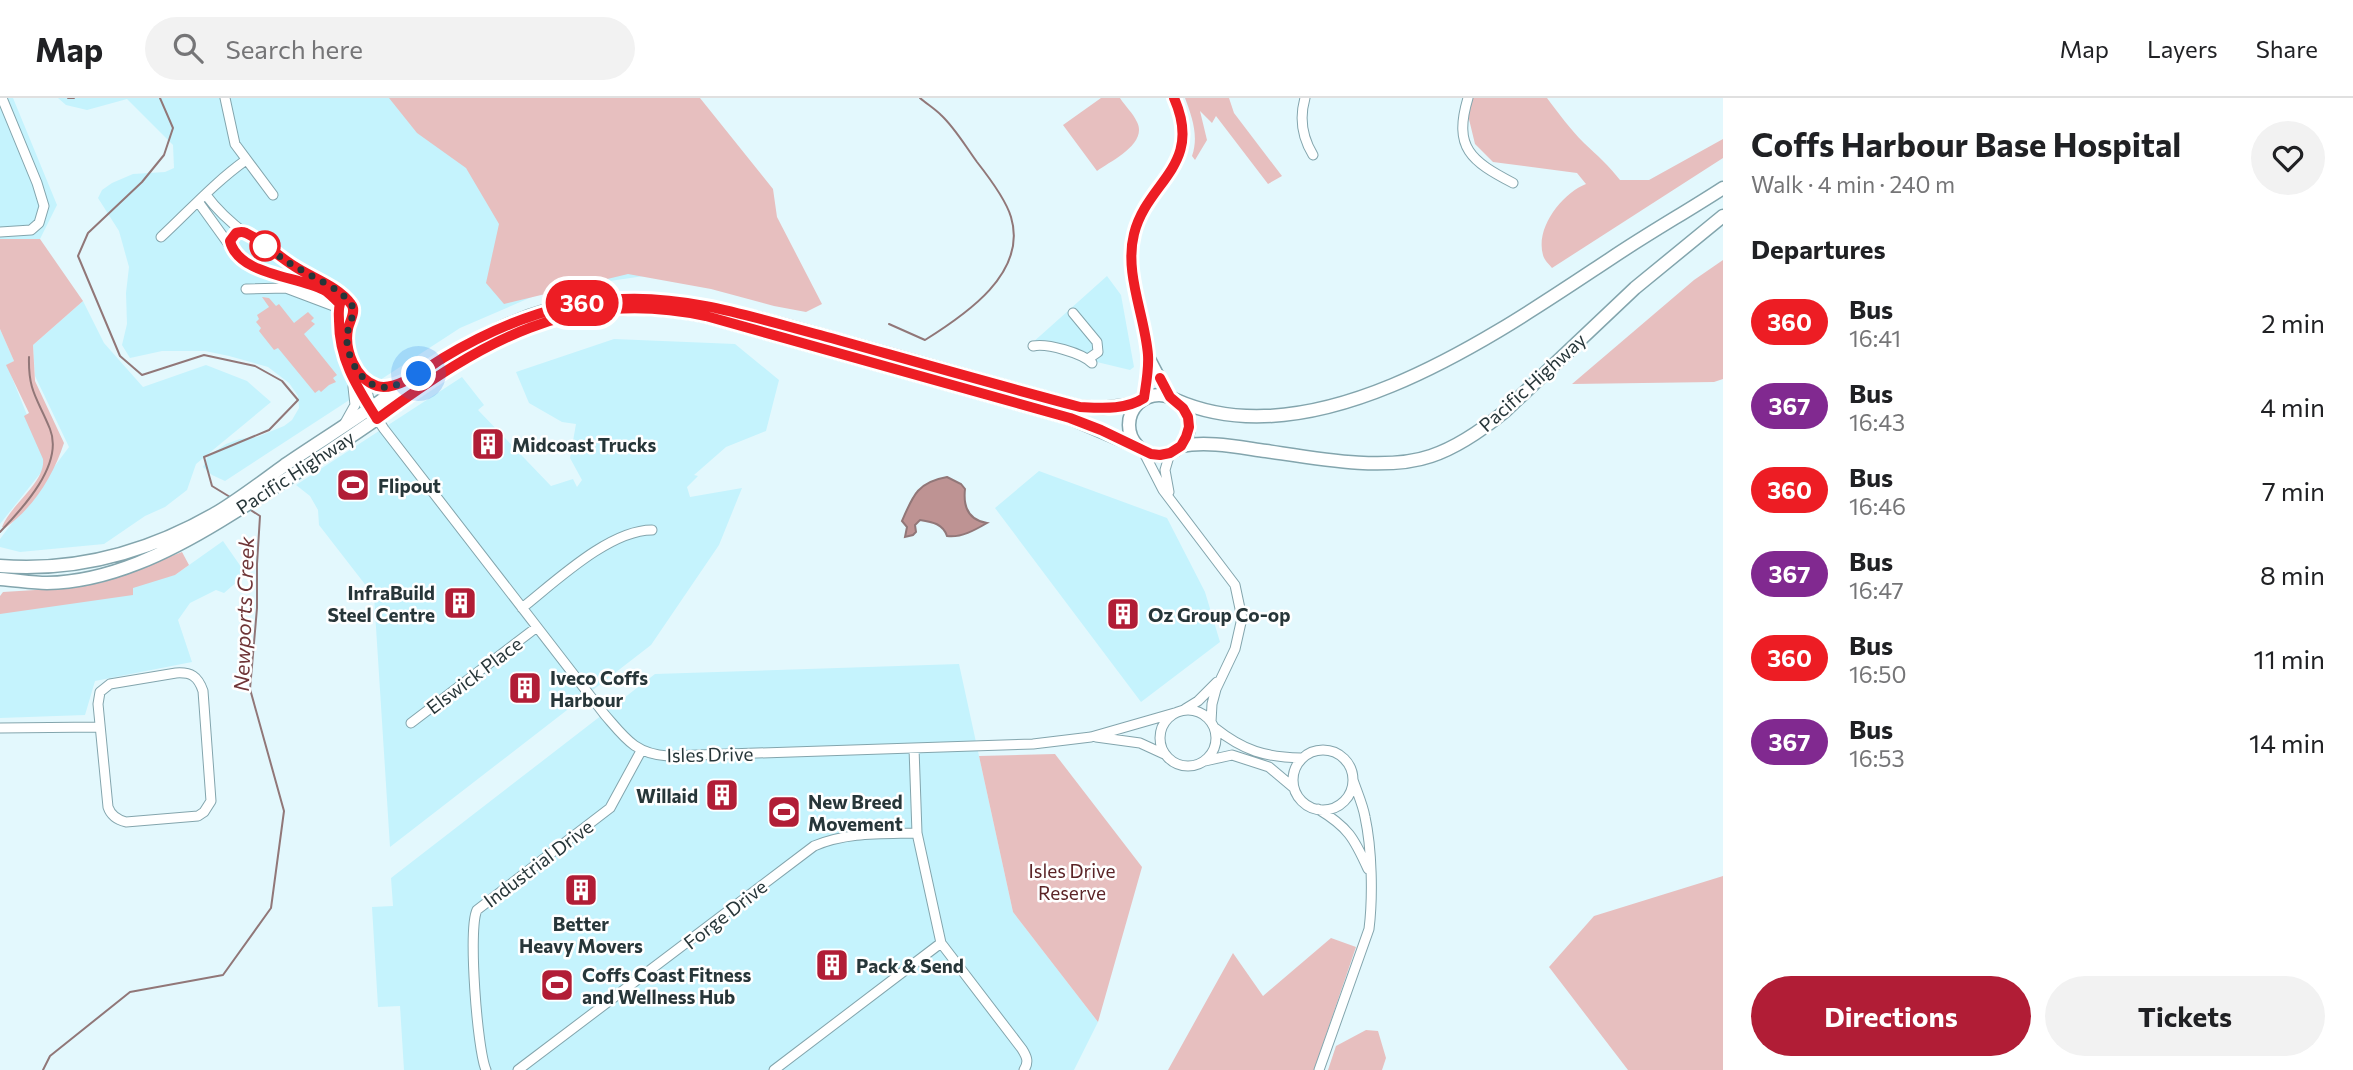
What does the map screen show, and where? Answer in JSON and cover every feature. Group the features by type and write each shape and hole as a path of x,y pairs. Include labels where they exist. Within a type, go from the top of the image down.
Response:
{"highway":[{"path":"1173,399 1188,417 1186,437 1175,449 1160,455 1142,449 1134,443 1129,433 1130,413 1140,401 1162,395 1209,411 1244,416 1276,416 1338,403 1402,382 1481,342 1723,188"},
{"name":"Pacific Highway","path":"1175,449 1197,443 1224,445 1343,462 1398,462 1429,457 1458,444 1504,412 1635,288 1723,216"},
{"name":"Pacific Highway","path":"249,497 343,426 374,414 419,374 508,325 543,312 584,302 662,299 699,304 1080,407 1103,408 1140,401"},
{"name":"Pacific Highway","path":"0,579 47,583 108,572 173,548 374,414 467,357 517,331 551,319 620,307 677,310 706,316 1070,418 1142,449"},
{"name":"Pacific Highway","path":"0,566 51,567 121,554 233,508"}],"main road":[{"path":"1140,401 1148,355 1133,268 1132,243 1140,216 1171,173 1180,151 1182,123 1174,98"},
{"path":"1148,355 1173,399"}],"street":[{"path":"0,232 31,230 39,223 44,206 2,98"},
{"path":"225,98 235,144 274,195"},
{"path":"1306,98 1302,121 1304,137 1313,155"},
{"path":"1468,98 1462,128 1468,150 1487,169 1513,183"},
{"path":"161,237 199,203 222,177 246,160"},
{"path":"206,195 220,214 293,266 321,281 342,307 346,317 352,313 347,345 356,402 343,426"},
{"path":"199,203 242,260 325,291 342,307 340,346 353,372 381,387 395,385 419,374"},
{"path":"233,250 231,238 239,232 246,233"},
{"path":"246,289 286,288 342,307"},
{"path":"1033,346 1043,345 1090,361 1098,352 1097,342 1073,313"},
{"name":"Isles Drive","path":"353,372 374,414 622,735 641,751 667,756 1033,744 1091,737"},
{"path":"1142,449 1158,482 1235,585 1242,618 1235,649 1212,704 1215,747 1205,761"},
{"path":"1172,500 1165,480 1165,470 1175,449"},
{"path":"522,608 586,556 638,530 652,530"},
{"name":"Elswick Place","path":"411,723 537,627"},
{"path":"176,673 192,674 200,681 203,691 212,793 209,806 204,812 190,817 126,822 113,816 108,807 100,727 98,699 100,692 110,684 176,673"},
{"path":"1164,754 1160,738 1162,727 1168,718 1204,695 1223,676"},
{"path":"1091,737 1180,711 1198,712 1233,742 1272,757 1301,758"},
{"path":"0,728 100,727"},
{"path":"1091,737 1140,743 1183,766 1195,766 1232,755 1269,767 1294,788 1302,802 1340,822 1357,844 1371,877"},
{"path":"914,748 916,833 941,943 1022,1049 1027,1058 1024,1070"},
{"path":"1294,788 1293,772 1301,758 1315,750 1337,753 1349,764 1366,818 1372,905 1367,939 1319,1070"},
{"name":"Industrial Drive","path":"485,1070 480,1048 472,929 477,910 610,808 641,751"},
{"path":"1317,809 1329,809 1344,801 1353,780"},
{"name":"Forge Drive","path":"518,1070 814,846 834,838 916,833"},
{"path":"774,1070 941,943"}],"shaded area":[{"path":"0,98 13,98 57,205 40,239 0,240"},
{"path":"58,98 682,98 651,275 548,290 460,328 225,481 203,467 208,456 226,444 257,437 284,426 292,420 299,408 298,396 289,383 268,367 229,356 205,351 162,351 130,358 122,345 127,324 129,267 119,231 98,198 102,190 112,183 133,174 165,172 174,168 173,145 127,99 87,110 66,105"},
{"path":"1107,276 1121,295 1134,367 1130,370 1031,344"},
{"path":"83,301 104,343 143,387 206,365 247,381 271,402 196,464 187,490 165,507 145,516 104,544 20,552 0,547 0,539 69,447 35,376 33,345"},
{"path":"0,329 14,361 7,365 47,465 0,524"},
{"path":"614,339 735,344 779,380 766,431 726,447 694,475 698,476 687,487 690,497 742,488 719,545 651,645 390,847 374,596 319,525 318,510 310,496 296,485 462,377 484,405 478,410 551,486 573,479 577,487 582,480 570,458 576,424 562,422 529,403 516,372"},
{"path":"1039,471 1167,518 1205,592 1220,642 1141,702 995,508"},
{"path":"947,477 965,489 966,507 971,516 987,523 968,533 947,536 937,524 920,520 915,525 916,532 905,537 907,527 902,521 913,497 929,482"},
{"path":"223,541 246,574 224,593 216,590 190,603 178,620 192,662 95,681 85,715 0,718 0,599 175,575"},
{"path":"959,664 1013,912 1098,1022 1074,1070 404,1070 400,1006 378,1007 372,907 393,906 391,878 655,674"}],"green space":[{"path":"389,98 700,98 773,189 777,217 822,304 806,312 711,289 628,274 504,304 486,283 499,224 466,168 417,133"},
{"path":"1101,98 1120,98 1137,122 1139,130 1133,145 1097,171 1063,125"},
{"path":"1185,98 1229,98 1234,113 1282,176 1268,184 1216,116 1212,123 1200,111 1207,140 1195,160 1192,156 1194,127"},
{"path":"1471,98 1547,98 1574,132 1620,180 1649,180 1723,139 1723,158 1552,268 1544,257 1542,244 1547,223 1568,195 1586,184 1577,173 1493,162 1475,144 1467,111"},
{"path":"0,239 40,239 83,301 33,345 35,381 64,443 54,467 34,501 5,528 2,527 6,518 39,476 43,459 24,416 29,413 6,365 14,361 0,329"},
{"path":"1723,260 1723,379 1714,382 1572,384 1694,280"},
{"path":"262,297 269,298 276,306 279,304 294,323 308,312 314,318 311,321 315,324 304,334 337,375 333,378 336,382 315,393 278,348 274,350 259,331 261,328 256,322 259,319 257,315 269,307"},
{"path":"182,552 189,565 175,575 133,588 133,595 0,614 0,596 3,592 104,582"},
{"name":"Isles Drive Reserve","path":"1055,754 1142,867 1098,1022 1013,912 979,756"},
{"path":"1723,876 1723,1070 1628,1070 1549,967 1594,916"},
{"path":"1331,938 1356,947 1314,1070 1168,1070 1233,953 1263,996"},
{"path":"1366,1030 1378,1031 1386,1058 1382,1070 1328,1070 1336,1046"}],"waterway":[{"name":"Newports Creek","path":"68,98 74,98"},
{"name":"Newports Creek","path":"160,98 173,128 164,155 142,182 88,233 78,256 120,356 142,375 204,355 255,366 282,381 298,400 269,430 204,457 212,486 230,497"},
{"path":"889,324 925,340 941,330 974,305 1002,274 1014,237 1011,217 996,188 951,126 920,98"},
{"path":"0,532 39,485 51,456 53,442 32,387 29,357"},
{"name":"Newports Creek","path":"43,1070 50,1056 130,992 223,975 271,908 284,811 250,689 257,608 260,516 249,509"}],"bus line":[{"name":"360","path":"1160,378 1170,397 1183,408 1189,427 1181,446 1170,453 1160,455 1143,451 1070,418 706,316 677,310 620,307 566,315 517,331 467,357 377,419 350,375 340,346 340,304 321,289 246,263 233,250 230,241 236,233 246,233 293,266 321,281 351,304 354,311 349,321 347,337 349,353 356,369 375,386 395,385 508,325 562,306 621,299 662,299 699,304 775,323 1080,407 1103,408 1136,404 1144,398 1148,355 1131,250 1140,216 1171,173 1180,151 1182,123 1174,98"}],"place":[{"name":"Midcoast Trucks","path":"488,444"},
{"name":"Flipout","path":"353,485"},
{"name":"InfraBuild Steel Centre","path":"460,603"},
{"name":"Oz Group Co-op","path":"1123,614"},
{"name":"Iveco Coffs Harbour","path":"525,688"},
{"name":"Willaid","path":"722,795"},
{"name":"New Breed Movement","path":"784,812"},
{"name":"Better Heavy Movers","path":"581,890"},
{"name":"Pack & Send","path":"832,965"},
{"name":"Coffs Coast Fitness and Wellness Hub","path":"557,985"}],"route":[{"path":"265,246 262,244 293,266 321,281 351,304 354,311 349,321 347,345 356,369 370,383 388,387 419,374"}]}
